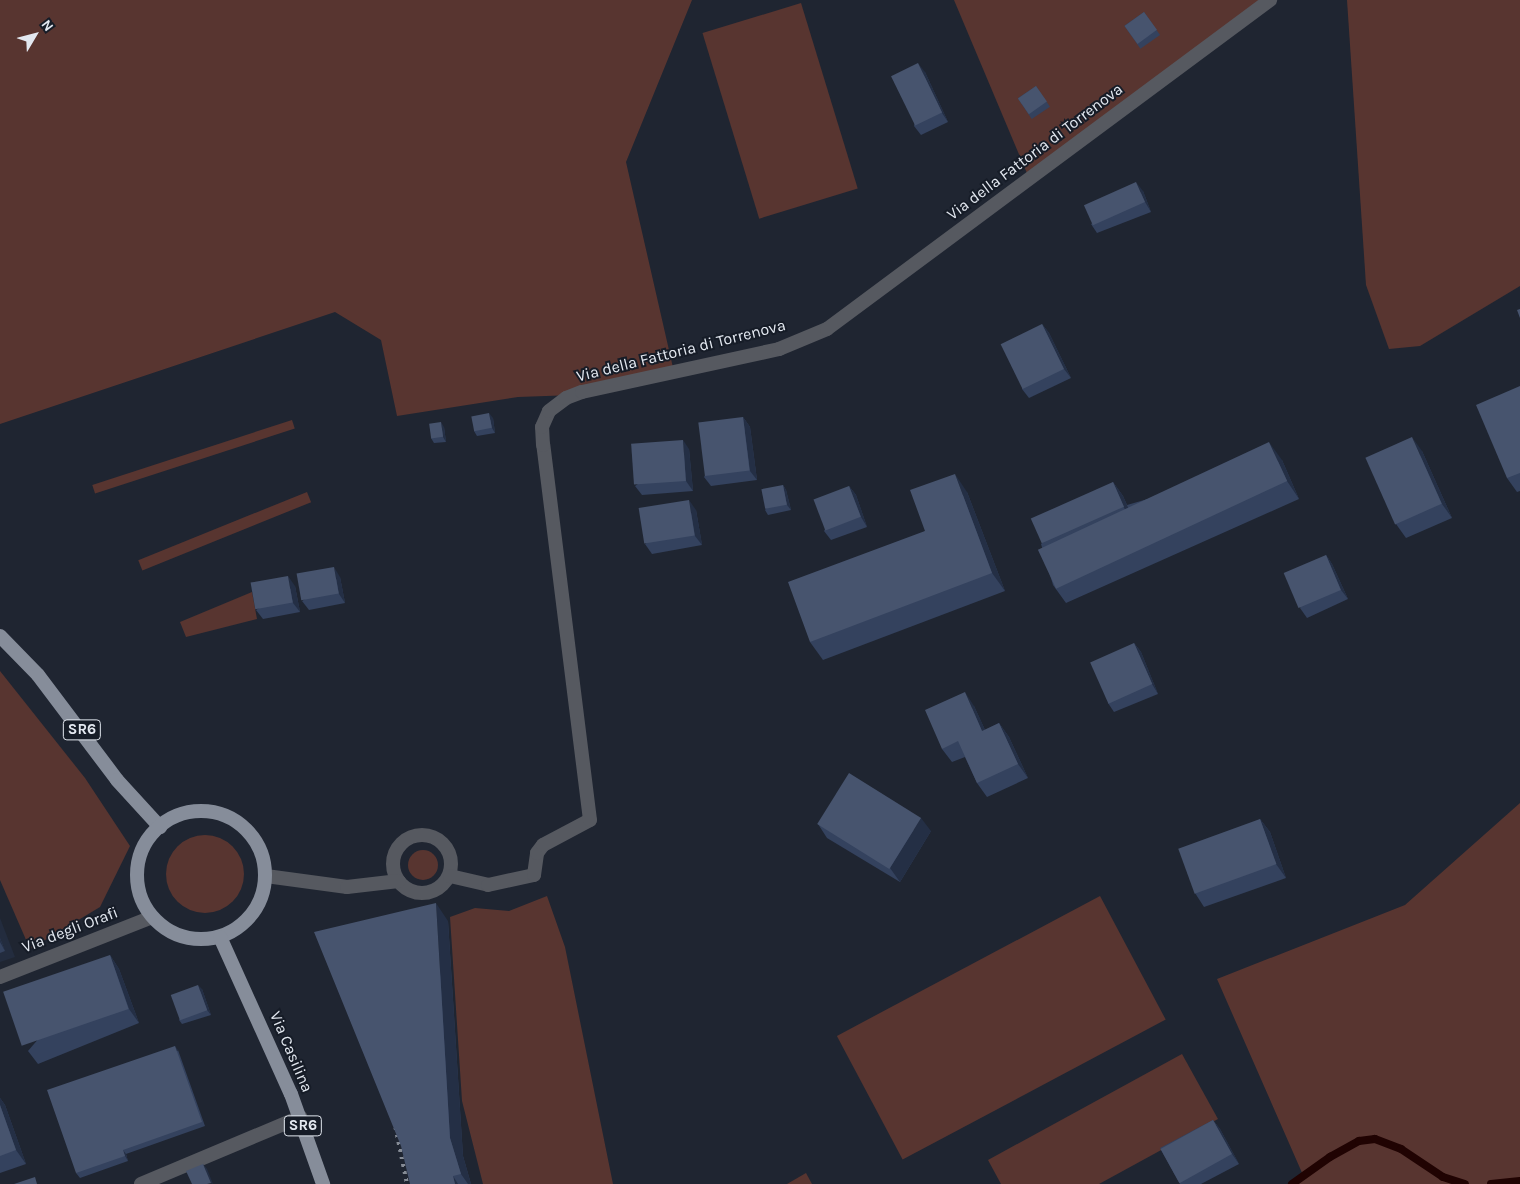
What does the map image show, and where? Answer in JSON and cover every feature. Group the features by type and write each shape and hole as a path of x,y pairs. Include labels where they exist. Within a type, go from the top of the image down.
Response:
{"main road":[{"name":"SR6","path":"0,636 38,675 116,780 160,827"},
{"path":"190,812 225,816 244,828 263,857 266,876 262,896 252,915 220,937 183,937 165,928 152,917 139,892 138,869 143,849 160,827 190,812"},
{"name":"Via Casilina","path":"220,937 300,1117 324,1184"}],"street":[{"name":"Via della Fattoria di Torrenova","path":"450,876 488,885 534,874 537,853 543,844 590,820 543,445 542,428 549,411 566,398 582,392 779,349 827,329 1270,0"},
{"path":"415,836 429,836 443,843 451,857 450,876 439,889 422,894 413,892 398,882 393,867 395,854 400,844 415,836"},
{"path":"266,876 347,887 398,882"},
{"name":"Via degli Orafi","path":"0,977 152,917"},
{"path":"141,1184 300,1117"}],"shaded area":[{"path":"0,0 692,0 626,162 674,372 574,395 518,397 397,416 381,340 335,312 0,424"},
{"path":"954,0 1270,0 1029,178"},
{"path":"1347,0 1520,0 1520,286 1420,346 1389,349 1366,285"},
{"path":"801,3 858,189 759,219 703,33"},
{"path":"292,420 295,429 95,493 92,485"},
{"path":"307,492 311,502 142,570 138,560"},
{"path":"252,592 257,619 186,637 180,622"},
{"path":"0,671 85,778 130,846 100,907 30,949 0,880"},
{"path":"1520,803 1520,1184 1292,1184 1303,1175 1217,979 1405,905"},
{"path":"197,835 213,835 227,841 238,852 244,866 244,882 238,896 227,907 213,913 197,913 183,907 172,896 166,882 166,866 172,852 183,841"},
{"path":"423,850 429,851 437,859 437,871 429,879 423,880 417,879 409,871 408,865 409,859 417,851"},
{"path":"547,896 565,947 613,1184 483,1184 462,1101 450,917 475,908 509,911"},
{"path":"1100,896 1166,1020 903,1160 837,1036"},
{"path":"0,918 15,957 0,962"},
{"path":"1182,1054 1218,1119 1099,1184 1001,1184 988,1160"},
{"path":"806,1173 812,1184 787,1184"}],"building":[{"path":"1144,12 1157,30 1138,44 1125,26"},
{"path":"918,63 942,112 915,126 891,76"},
{"path":"1036,86 1047,102 1029,114 1018,99"},
{"path":"1136,182 1145,202 1093,225 1084,205"},
{"path":"1042,324 1064,369 1023,389 1001,344"},
{"path":"1520,386 1520,473 1507,478 1476,405"},
{"path":"489,413 492,428 474,431 471,416"},
{"path":"743,417 750,471 705,476 698,422"},
{"path":"441,422 443,437 431,439 429,424"},
{"path":"1412,437 1442,504 1395,524 1365,458"},
{"path":"683,440 686,481 634,485 631,444"},
{"path":"1269,442 1287,481 1056,589 1038,550"},
{"path":"955,474 992,573 810,642 788,582 925,531 910,490"},
{"path":"1113,482 1124,507 1042,543 1031,519"},
{"path":"783,485 787,505 765,509 761,489"},
{"path":"849,486 861,517 825,530 814,500"},
{"path":"689,500 695,536 644,544 639,508"},
{"path":"1326,555 1341,590 1299,608 1284,573"},
{"path":"334,567 339,594 301,600 297,574"},
{"path":"288,576 293,603 255,609 251,583"},
{"path":"1134,643 1152,684 1108,704 1090,663"},
{"path":"965,692 982,731 999,723 1018,764 977,783 958,741 942,749 925,710"},
{"path":"849,773 921,818 889,869 817,824"},
{"path":"1260,819 1276,864 1195,894 1178,849"},
{"path":"436,903 450,1138 461,1174 453,1176 455,1184 410,1184 401,1146 314,932"},
{"path":"110,955 129,1009 22,1046 3,992"},
{"path":"198,985 207,1010 180,1020 171,995"},
{"path":"175,1046 202,1122 123,1150 125,1156 76,1173 47,1090"},
{"path":"0,1105 16,1150 0,1156"},
{"path":"1213,1120 1232,1154 1179,1183 1161,1149"},
{"path":"203,1164 211,1183 192,1184 186,1171"},
{"path":"35,1177 37,1184 14,1184"}],"waterway":[{"path":"1292,1184 1330,1157 1359,1141 1375,1139 1401,1149 1443,1177 1465,1184"},
{"path":"1491,1184 1520,1181"}],"railway":[{"path":"394,1120 407,1184"}]}
